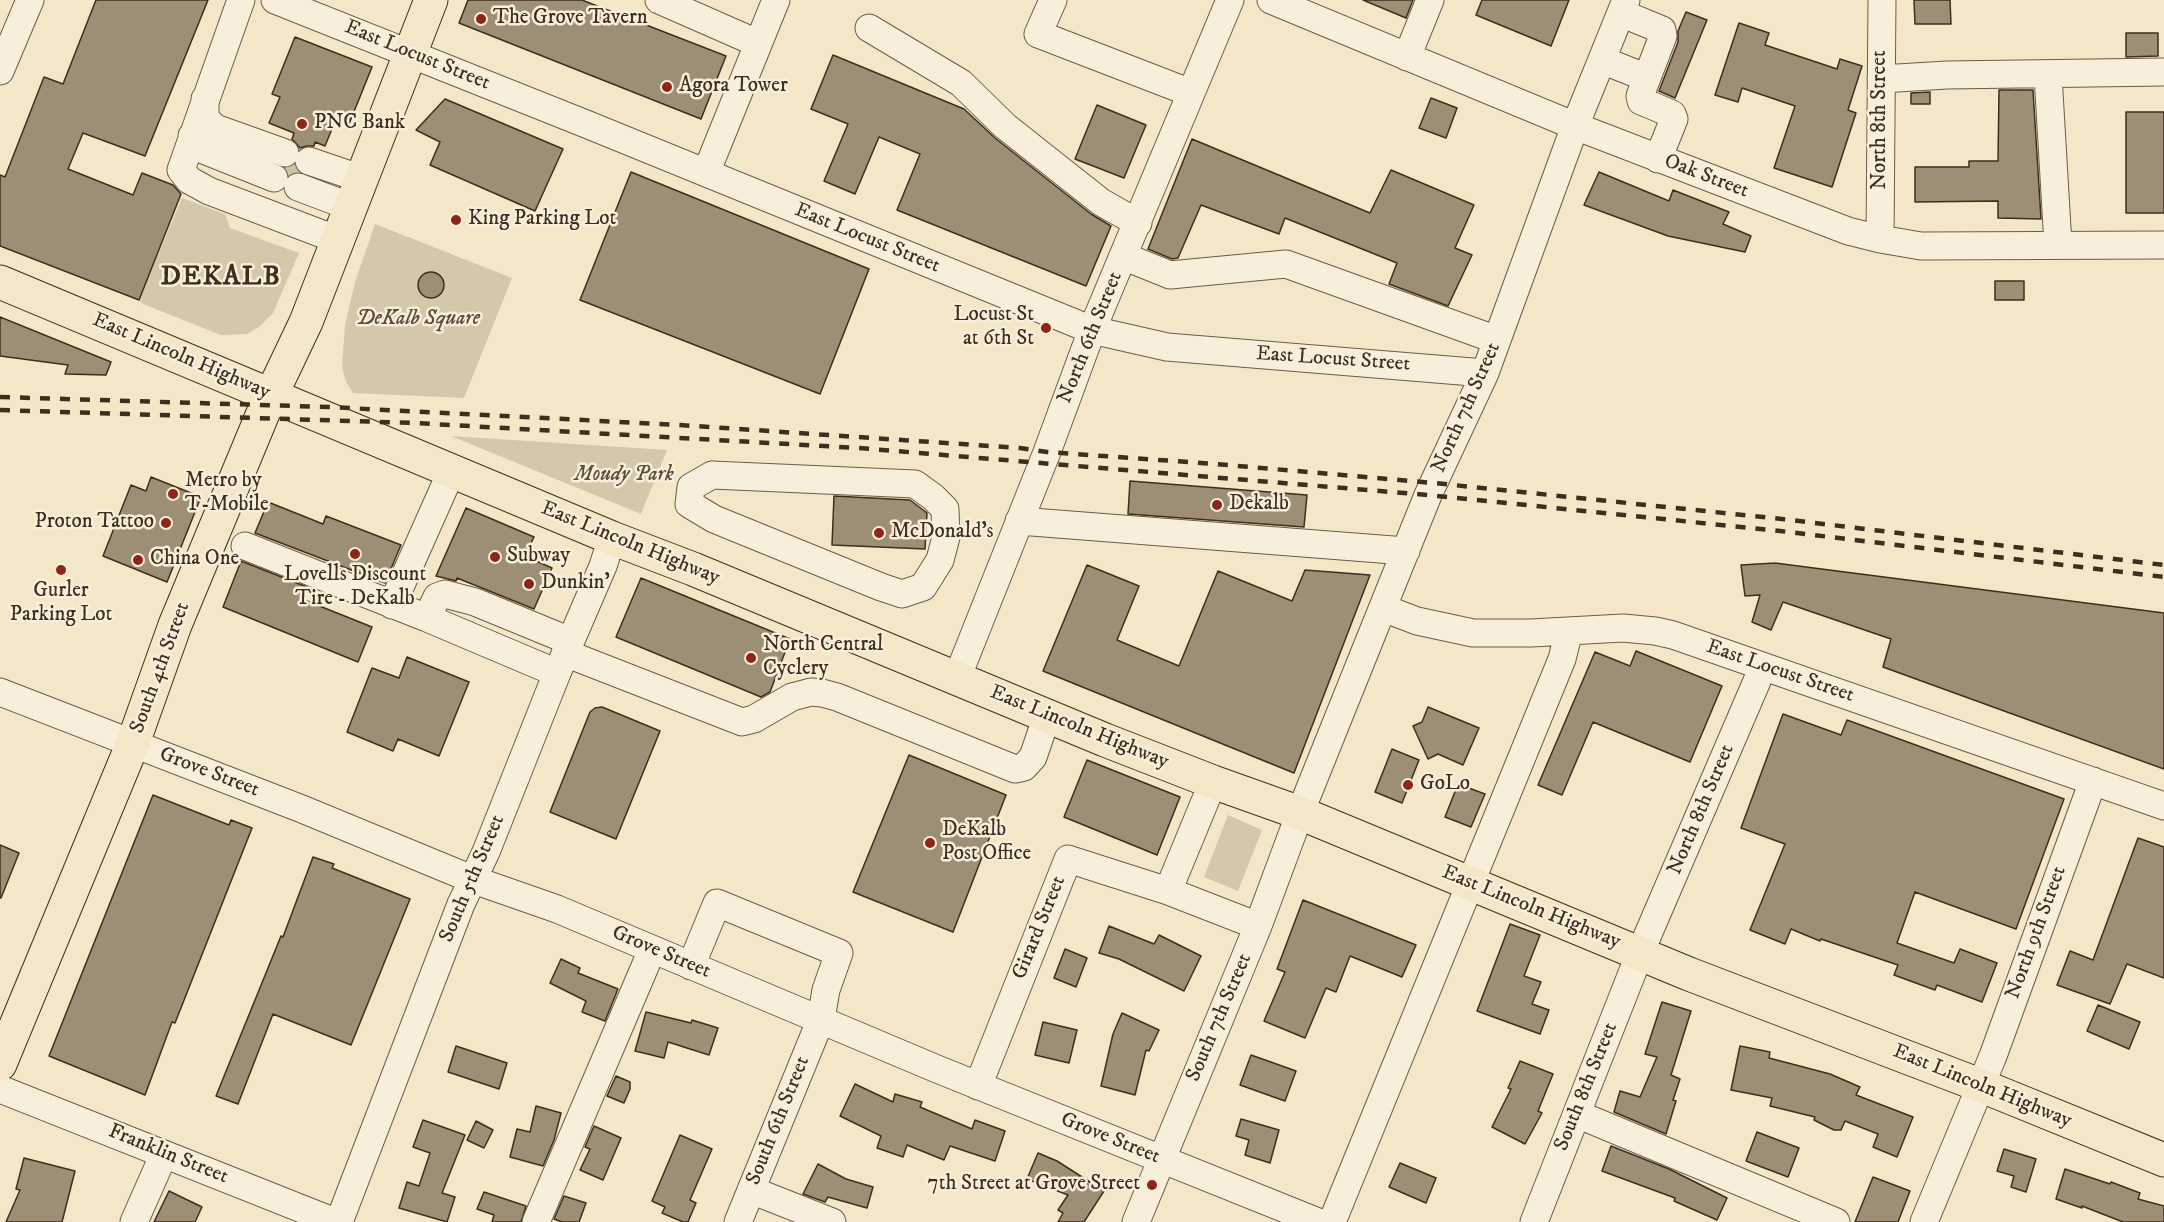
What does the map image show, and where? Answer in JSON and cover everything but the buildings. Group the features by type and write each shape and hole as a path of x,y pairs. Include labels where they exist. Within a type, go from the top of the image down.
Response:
{"main road":[{"name":"South 4th Street","path":"0,1064 133,743 176,625 271,395 302,332 431,0"},
{"name":"East Lincoln Highway","path":"0,282 612,538 693,569 1047,716 1213,782 1300,813 1689,974 1982,1086 2164,1160"}],"street":[{"path":"0,71 30,0"},
{"path":"241,0 181,170 189,180 210,191 338,240"},
{"name":"East Locust Street","path":"275,0 1092,330 1167,347 1485,373"},
{"path":"659,0 708,10 757,43"},
{"path":"706,173 776,0"},
{"path":"1053,0 1038,34 1191,93"},
{"name":"North 6th Street","path":"957,678 1092,330 1230,0"},
{"name":"Oak Street","path":"1271,0 1658,159 1819,221 1880,239 1921,246 2164,245"},
{"path":"1407,57 1430,0"},
{"name":"North 8th Street","path":"1880,239 1882,0"},
{"path":"1623,6 1662,30 1663,36 1640,96 1641,101 1672,114 1674,119 1658,159"},
{"name":"North 7th Street","path":"1300,813 1428,495 1485,373 1575,126 1623,6"},
{"path":"869,28 961,83 1005,126 1101,202 1138,223"},
{"path":"1602,60 1647,78"},
{"path":"1881,79 1947,75 2164,72"},
{"path":"2048,75 2058,245"},
{"path":"198,119 205,118 215,128 292,170"},
{"path":"198,119 201,149 292,170 356,194"},
{"path":"1124,256 1170,275 1286,264 1497,340"},
{"path":"393,605 452,470"},
{"path":"712,475 915,484 945,509 946,537 940,560 923,587 902,594 881,587 714,519 689,504 691,487 712,475"},
{"path":"1019,522 1406,551"},
{"name":"South 5th Street","path":"337,1222 461,903 474,880 564,656 602,569 612,538"},
{"path":"244,546 427,618 564,656 742,722 754,719 792,697 811,692 822,693 1015,769 1024,767 1033,757 1047,716"},
{"name":"East Locust Street","path":"1383,608 1417,621 1473,633 1623,628 1655,631 1709,646 1763,667 2164,806"},
{"path":"1332,1222 1562,660 1569,631"},
{"name":"North 8th Street","path":"1640,953 1763,667"},
{"name":"Grove Street","path":"0,692 302,809 474,880 557,909 978,1086 1318,1222"},
{"name":"North 9th Street","path":"1924,1222 1982,1086 2093,781"},
{"path":"1168,891 1213,782"},
{"name":"South 7th Street","path":"1136,1222 1258,926 1300,813"},
{"name":"Girard Street","path":"978,1086 1068,859 1168,891 1258,926"},
{"name":"South 6th Street","path":"692,966 717,903 839,954 826,990 821,1019 738,1222"},
{"path":"536,1222 652,950"},
{"name":"South 8th Street","path":"1534,1222 1640,953"},
{"name":"Franklin Street","path":"0,1089 337,1222"},
{"path":"1577,1114 1836,1222"},
{"path":"134,1222 164,1154"},
{"path":"751,1190 832,1222"}],"green space":[{"path":"182,198 225,214 230,228 299,253 273,313 259,327 247,334 221,335 143,304 139,300"},
{"name":"DeKalb Square","path":"375,224 512,278 464,398 353,393 346,382 342,367 345,325 355,282"},
{"name":"Moudy Park","path":"451,436 667,450 641,514"},
{"path":"1228,815 1262,830 1238,891 1204,877"}],"tunnel":[{"path":"278,169 302,178"}],"railway":[{"path":"0,397 328,407 680,425 1020,448 1434,483 1782,519 2164,565"},
{"path":"0,410 415,423 859,448 1428,495 1780,531 2164,577"}],"place":[{"name":"The Grove Tavern","path":"481,19"},
{"name":"Agora Tower","path":"667,87"},
{"name":"PNC Bank","path":"302,124"},
{"name":"King Parking Lot","path":"456,220"},
{"name":"Locust St at 6th St","path":"1046,328"},
{"name":"Metro by T-Mobile","path":"173,494"},
{"name":"Dekalb","path":"1217,505"},
{"name":"Proton Tattoo","path":"166,523"},
{"name":"McDonald's","path":"879,533"},
{"name":"Lovells Discount Tire - DeKalb","path":"355,554"},
{"name":"Subway","path":"495,557"},
{"name":"China One","path":"138,560"},
{"name":"Gurler Parking Lot","path":"61,570"},
{"name":"Dunkin'","path":"529,584"},
{"name":"North Central Cyclery","path":"751,658"},
{"name":"GoLo","path":"1408,785"},
{"name":"DeKalb Post Office","path":"930,843"},
{"name":"7th Street at Grove Street","path":"1152,1185"}],"district":[{"name":"DEKALB","path":"221,278"}]}
